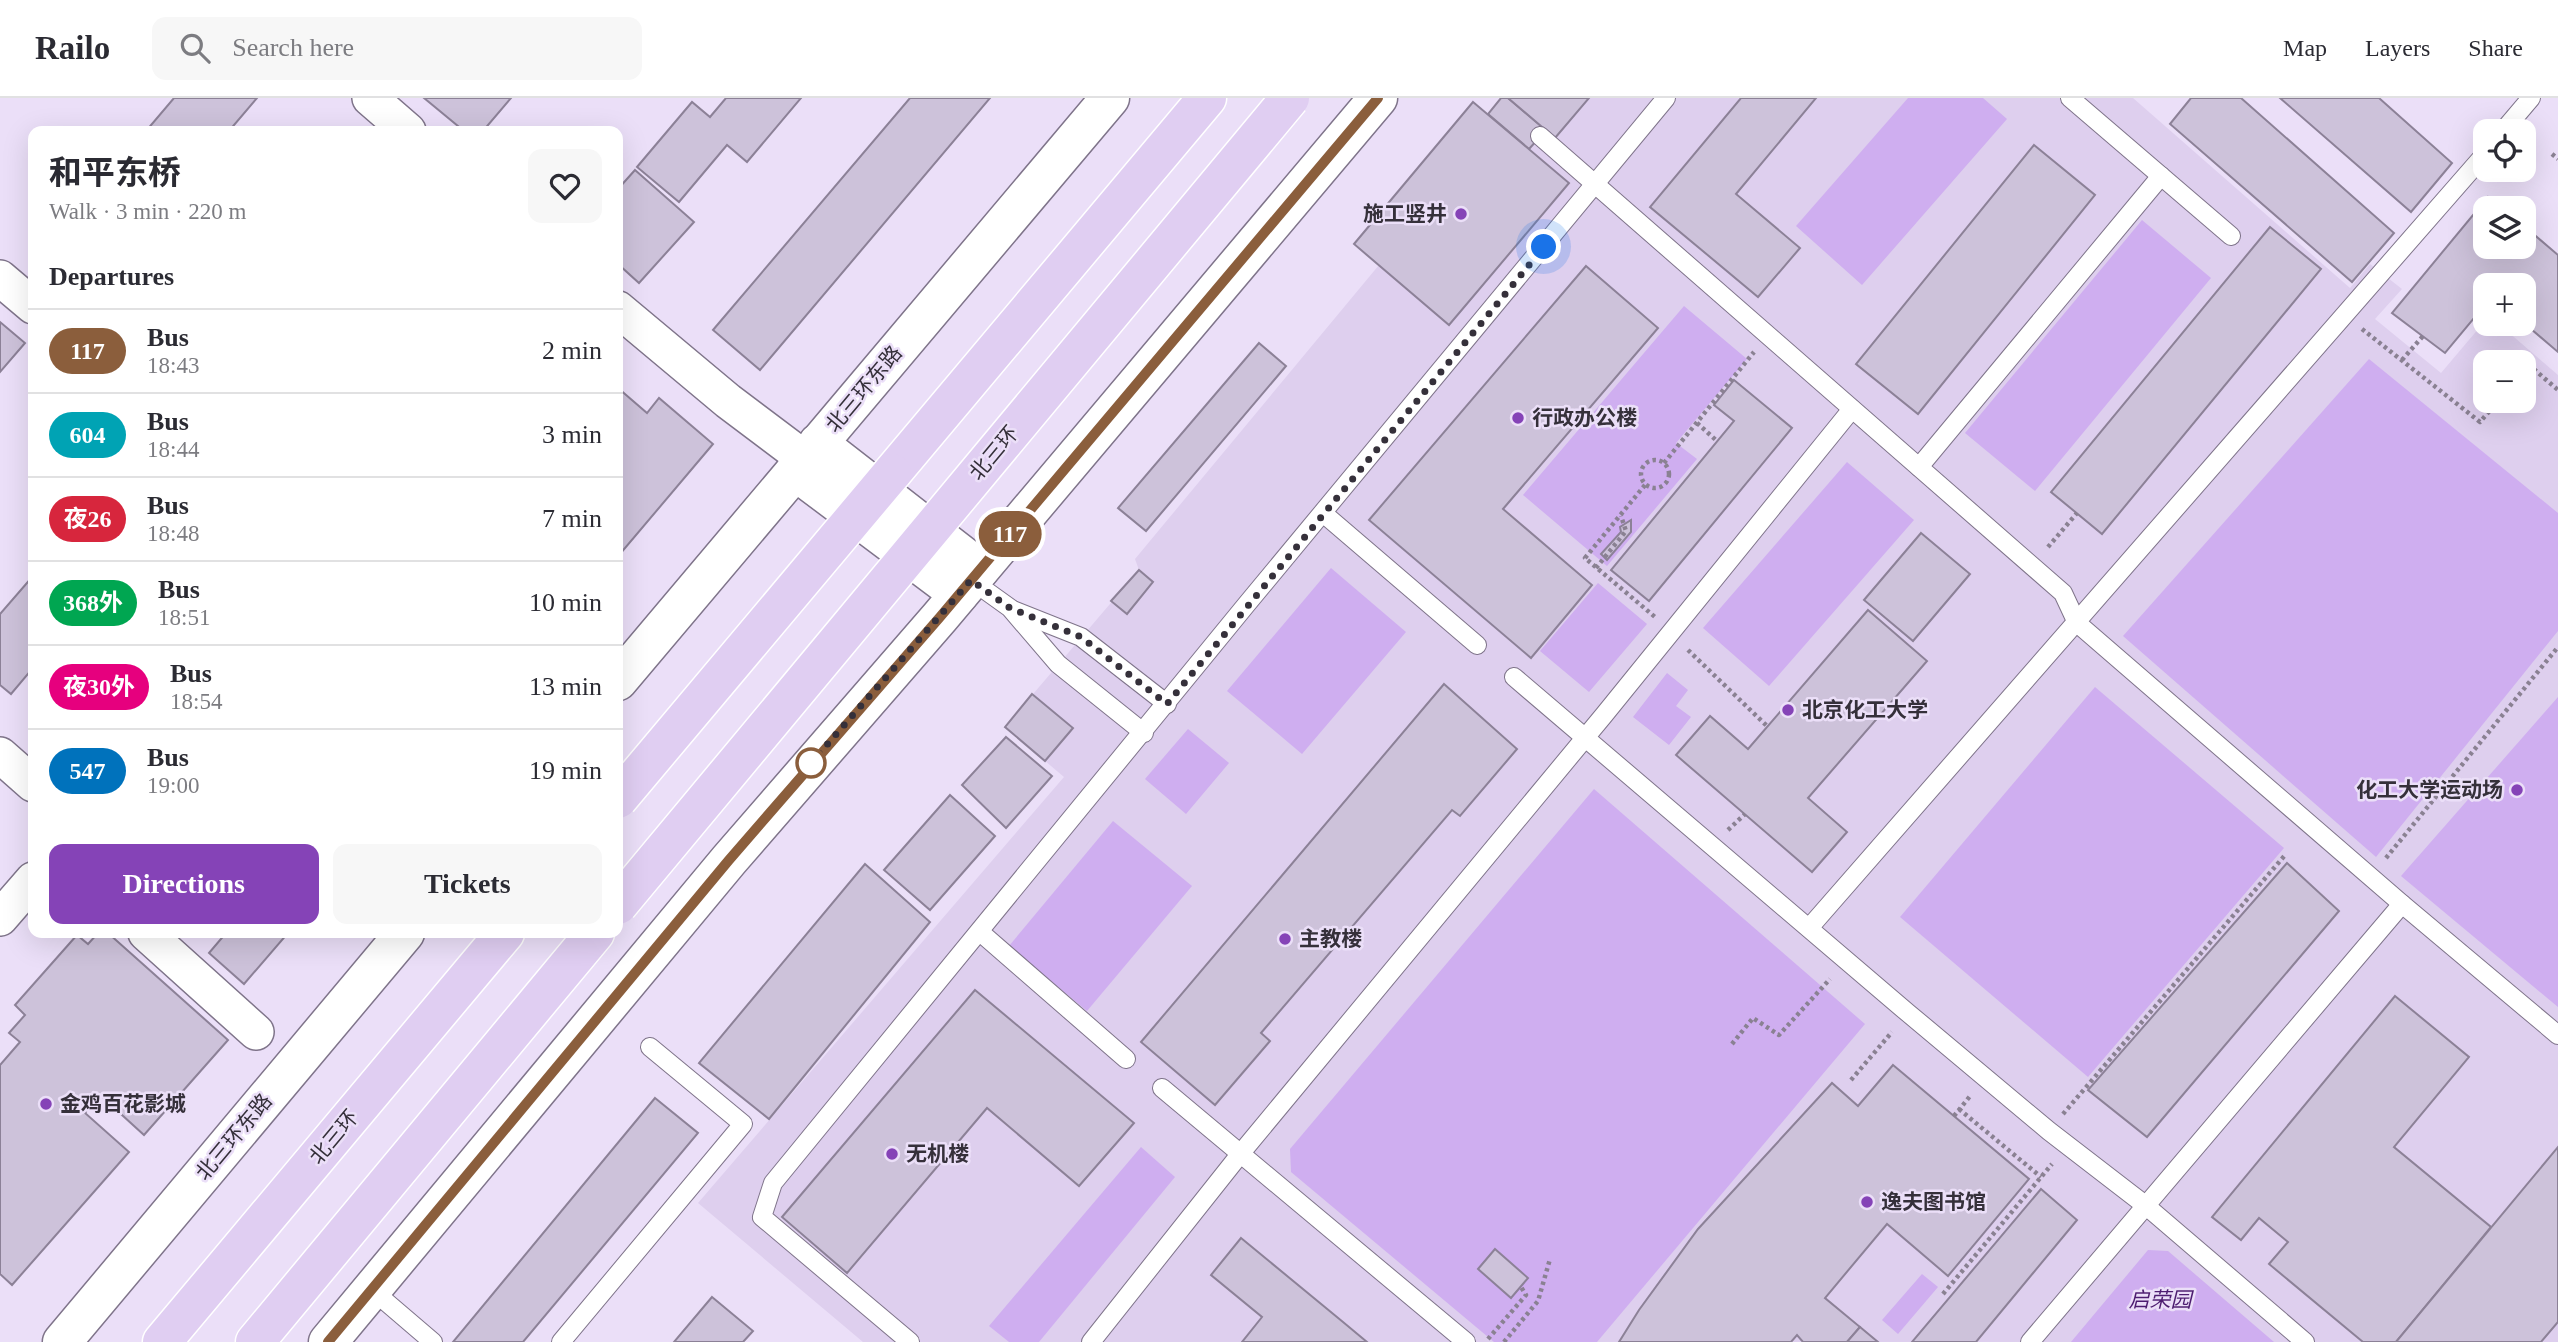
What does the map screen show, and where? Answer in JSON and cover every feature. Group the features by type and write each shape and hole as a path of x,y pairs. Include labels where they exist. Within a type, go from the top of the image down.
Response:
{"highway":[{"path":"623,793 1207,98"},
{"name":"北三环","path":"623,899 1290,98"},
{"name":"北三环","path":"162,1342 502,938"},
{"path":"255,1342 591,938"}],"street":[{"path":"370,98 402,126"},
{"name":"北三环东路","path":"623,675 1110,98"},
{"path":"328,1342 737,851 970,581 1378,98"},
{"path":"0,278 28,302"},
{"path":"623,313 728,401 970,581"},
{"path":"0,755 28,780"},
{"path":"0,918 28,886"},
{"path":"152,938 257,1032"},
{"name":"北三环东路","path":"62,1342 401,938"}],"lane":[{"path":"910,1342 762,1217 773,1182 1666,98"},
{"path":"2070,98 2231,236"},
{"path":"2513,119 2531,98"},
{"path":"1540,136 2063,593 2077,623 2370,877 2558,1035"},
{"path":"1808,928 2473,167"},
{"path":"1919,467 2161,176"},
{"path":"1091,1342 1241,1153 1585,737 1665,628 1852,409"},
{"path":"1324,514 1477,645"},
{"path":"970,581 1010,608 1081,637 1167,704"},
{"path":"1010,608 1058,664 1144,733"},
{"path":"1514,677 1908,1013 2049,1131 2145,1205 2305,1342"},
{"path":"2030,1342 2402,904"},
{"path":"980,932 1126,1059"},
{"path":"561,1342 743,1124 650,1047"},
{"path":"1162,1088 1466,1342"},
{"path":"371,1289 433,1342"}],"path":[{"path":"2552,154 2558,159"},
{"path":"2344,316 2480,422 2488,413"},
{"path":"1664,463 1768,335"},
{"path":"2402,360 2423,336"},
{"path":"2536,371 2558,390"},
{"path":"1696,423 1717,441"},
{"path":"1654,460 1664,463 1669,470 1667,484 1654,489 1645,485 1641,477 1643,467 1654,460"},
{"path":"1645,485 1585,558 1665,628 1768,727"},
{"path":"2032,565 2077,513"},
{"path":"1596,568 1626,531 1620,515"},
{"path":"2370,877 2558,647"},
{"path":"2049,1131 2286,854"},
{"path":"1732,1044 1754,1018 1779,1035 1846,960"},
{"path":"1851,1080 1908,1013"},
{"path":"1954,1115 1973,1093"},
{"path":"1959,1109 2041,1177"},
{"path":"1943,1294 2054,1161"},
{"path":"1504,1342 1538,1301 1550,1259"},
{"path":"1486,1342 1526,1295 1521,1287"}],"shaded area":[{"name":"北京化工大学","path":"1501,98 2133,98 2350,288 2370,264 2402,289 2375,319 2441,373 2473,335 2513,336 2529,350 2473,350 2473,413 2536,413 2536,356 2558,375 2558,1342 863,1342 698,1203 1064,777 1005,727 1139,570 1135,559 1379,265 1449,325 1569,184 1488,114"}],"green space":[{"path":"1908,98 1983,98 2007,119 1862,285 1796,226"},
{"path":"2142,220 2211,278 2035,491 1965,433"},
{"path":"1684,306 1747,359 1676,443 1697,459 1607,566 1523,495"},
{"path":"2369,359 2558,513 2558,631 2376,857 2123,636"},
{"path":"1847,462 1914,520 1769,686 1703,628"},
{"path":"1331,568 1406,632 1302,754 1227,691"},
{"path":"1598,583 1647,624 1589,692 1540,651"},
{"path":"1667,673 1688,690 1676,706 1691,717 1669,745 1633,717"},
{"path":"2095,687 2284,848 2088,1077 1900,917"},
{"name":"化工大学运动场","path":"2558,697 2558,1007 2401,876"},
{"path":"1188,729 1229,763 1186,814 1145,779"},
{"path":"1594,789 1865,1024 1597,1342 1494,1342 1291,1172 1290,1149"},
{"path":"1113,821 1192,886 1087,1011 1009,946"},
{"path":"1141,1147 1175,1177 1039,1342 1009,1342 989,1326"},
{"name":"启荣园","path":"2148,1250 2168,1251 2274,1342 2071,1342"},
{"path":"1922,1274 1938,1287 1898,1334 1882,1320"}],"building":[{"path":"174,98 257,98 233,126 150,126"},
{"path":"424,98 511,98 487,126 458,126"},
{"path":"726,98 801,98 747,162 727,145 679,202 637,167 692,102 710,117"},
{"path":"910,98 990,98 760,370 713,330"},
{"path":"1501,98 1508,98 1546,130 1529,149 1488,114"},
{"path":"1508,98 1589,98 1555,138"},
{"path":"1741,98 1816,98 1736,194 1800,248 1758,297 1650,207"},
{"path":"2191,98 2241,98 2394,233 2352,282 2170,124"},
{"path":"2280,98 2379,98 2452,163 2411,212"},
{"name":"施工竖井","path":"1473,102 1569,183 1449,325 1354,244"},
{"path":"2034,145 2095,195 1918,414 1856,364"},
{"path":"635,170 694,222 639,283 623,269 623,183"},
{"path":"2473,215 2473,259 2536,259 2536,236 2558,255 2558,352 2536,333 2536,273 2473,273 2473,319 2445,353 2392,313"},
{"path":"2270,227 2321,269 2102,534 2051,492"},
{"name":"行政办公楼","path":"1586,266 1658,328 1503,509 1592,585 1531,658 1369,520"},
{"path":"0,322 25,343 0,372"},
{"path":"1259,343 1286,366 1146,531 1118,508"},
{"path":"1734,380 1792,428 1649,601 1611,570 1734,421 1714,405"},
{"path":"623,392 647,413 659,398 713,444 623,550"},
{"path":"1631,520 1631,532 1607,560 1601,554 1621,532 1620,527"},
{"path":"1921,533 1970,574 1913,641 1864,600"},
{"path":"1139,570 1153,582 1127,614 1111,601"},
{"path":"28,582 28,674 11,694 0,685 0,614"},
{"path":"1868,610 1927,661 1808,798 1847,832 1812,872 1676,755 1710,716 1748,749"},
{"name":"主教楼","path":"1444,684 1517,749 1460,816 1452,810 1261,1033 1270,1041 1215,1105 1141,1042"},
{"path":"1032,694 1073,728 1045,761 1005,727"},
{"path":"1006,737 1052,776 1006,828 962,785"},
{"path":"950,795 995,836 930,910 884,870"},
{"path":"2287,863 2339,911 2147,1137 2088,1090"},
{"path":"865,864 930,922 769,1119 699,1063"},
{"name":"金鸡百花影城","path":"74,938 81,938 88,944 93,938 114,938 228,1040 144,1135 100,1095 85,1113 129,1152 12,1285 0,1274 0,1065 20,1042 9,1033 25,1015 15,1005"},
{"path":"222,938 284,938 244,984 209,953"},
{"name":"无机楼","path":"975,990 1134,1123 1079,1186 987,1108 847,1273 782,1217"},
{"path":"2395,996 2469,1057 2394,1147 2491,1227 2396,1342 2363,1342 2269,1264 2288,1242 2259,1218 2241,1240 2212,1217"},
{"name":"逸夫图书馆","path":"1893,1065 2029,1179 1948,1276 1887,1224 1825,1298 1860,1327 1847,1342 1803,1342 1797,1335 1791,1342 1619,1342 1698,1229 1832,1083 1858,1106"},
{"path":"655,1098 698,1133 523,1342 453,1342"},
{"path":"2558,1147 2558,1322 2541,1342 2396,1342"},
{"path":"2041,1189 2077,1220 1976,1342 1912,1342"},
{"path":"1241,1238 1367,1342 1242,1342 1262,1317 1211,1275"},
{"path":"1495,1249 1528,1278 1511,1298 1478,1269"},
{"path":"712,1297 753,1331 743,1342 674,1342"},
{"path":"1860,1327 1878,1342 1847,1342"}],"bus line":[{"name":"117","path":"328,1342 729,860 940,617 1378,98"}],"place":[{"name":"施工竖井","path":"1461,214"},
{"name":"行政办公楼","path":"1518,418"},
{"name":"北京化工大学","path":"1788,710"},
{"name":"化工大学运动场","path":"2517,790"},
{"name":"主教楼","path":"1285,939"},
{"name":"金鸡百花影城","path":"46,1104"},
{"name":"无机楼","path":"892,1154"},
{"name":"逸夫图书馆","path":"1867,1202"}],"route":[{"path":"811,763 971,580 1010,608 1081,637 1167,704 1544,247"}]}
